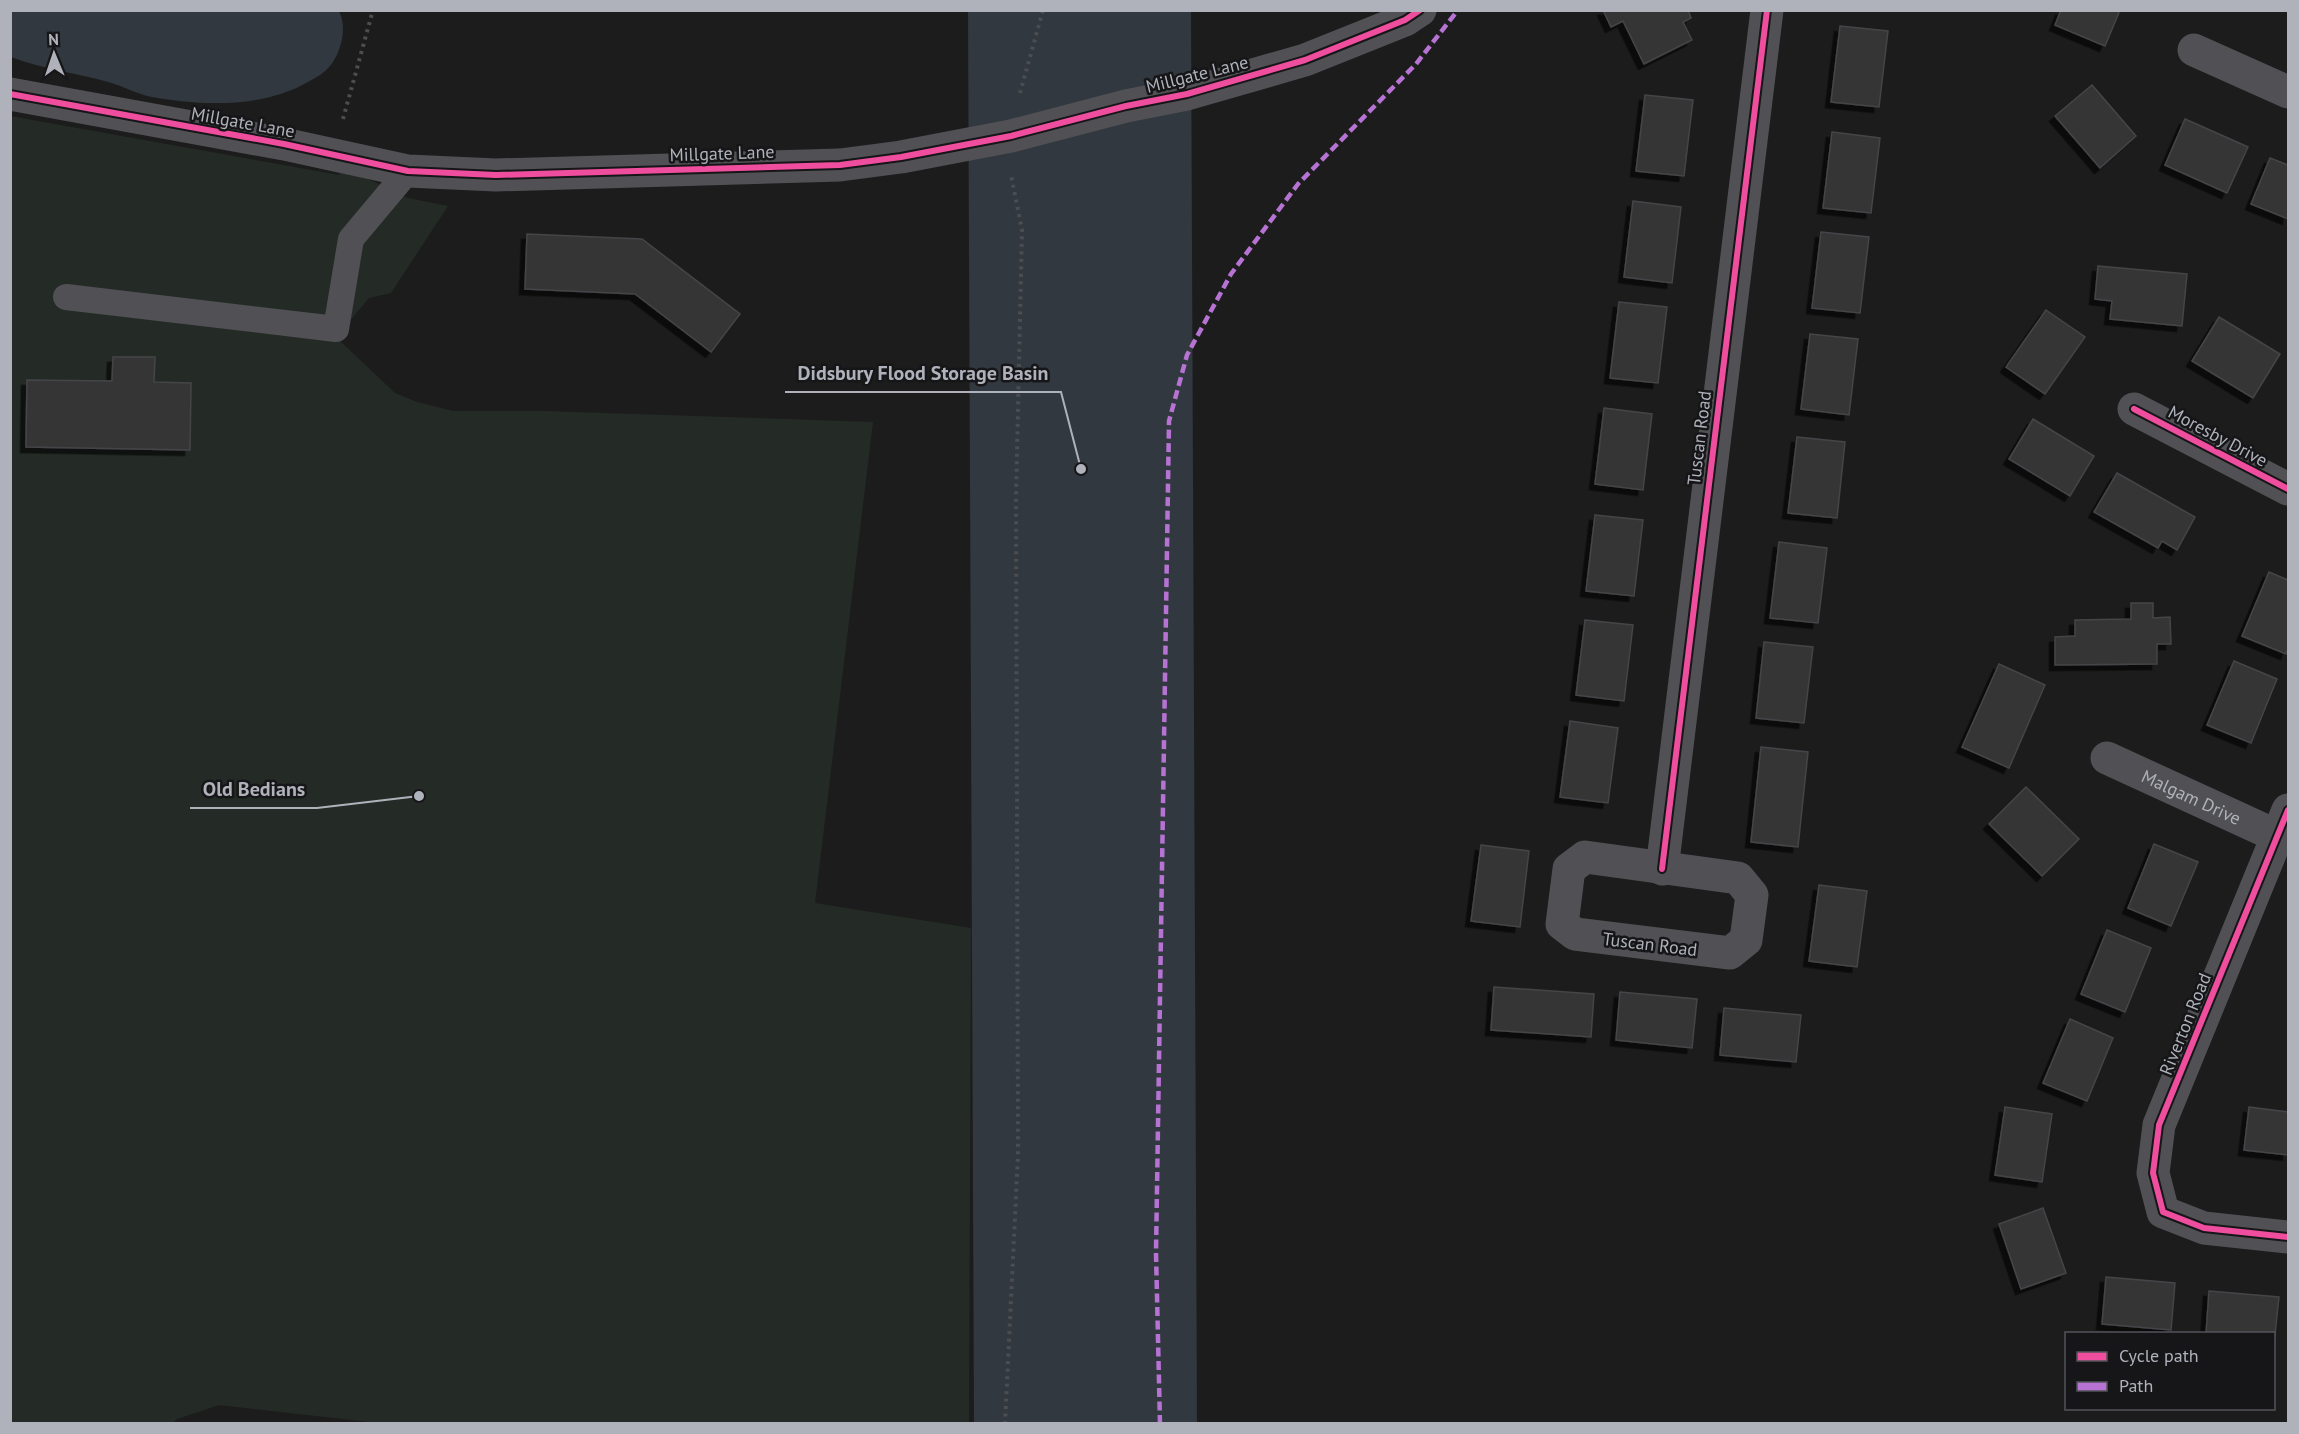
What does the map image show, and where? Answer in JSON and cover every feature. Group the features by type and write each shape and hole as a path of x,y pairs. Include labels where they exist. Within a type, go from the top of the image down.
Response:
{"street":[{"name":"Millgate Lane","path":"10,94 333,154 408,171 496,175 840,165 901,157 1011,136 1126,106 1187,94 1305,60 1405,20 1420,10"},
{"name":"Tuscan Road","path":"1662,868 1767,10"},
{"path":"2194,50 2289,92"},
{"name":"Moresby Drive","path":"2134,409 2289,489"},
{"name":"Malgam Drive","path":"2107,758 2283,823"},
{"name":"Riverton Road","path":"2283,823 2159,1125 2153,1173 2163,1212 2204,1228 2289,1237"},
{"name":"Tuscan Road","path":"1585,857 1662,868 1738,878 1752,896 1746,940 1730,953 1575,934 1562,924 1569,869 1585,857"}],"lane":[{"path":"66,297 336,329 351,239 408,171"}],"path":[{"path":"333,154 373,10"},
{"path":"1005,1424 1018,1155 1016,498 1022,230 1011,178 1011,136 1021,87 1043,10"}],"shaded area":[{"path":"11,11 339,11 343,24 341,43 328,68 316,78 290,90 252,101 211,103 152,97 108,82 11,57"},
{"path":"968,11 1191,11 1197,1423 974,1423"},
{"path":"10,116 339,175 343,167 408,198 448,206 391,293 369,298 338,335 339,340 395,393 417,402 453,411 543,411 873,422 815,903 971,928 969,1423 387,1424 219,1405 177,1419 173,1423 11,1423"}],"building":[{"path":"1603,10 1688,10 1691,18 1683,22 1692,40 1644,64 1623,21 1611,27"},
{"path":"2061,10 2120,10 2105,46 2055,25"},
{"path":"1840,26 1888,31 1879,107 1831,102"},
{"path":"2092,85 2136,136 2100,168 2055,116"},
{"path":"1645,95 1693,100 1684,176 1636,171"},
{"path":"2185,119 2248,147 2227,193 2165,165"},
{"path":"1832,132 1880,138 1871,213 1823,208"},
{"path":"2270,158 2288,165 2288,219 2251,204"},
{"path":"1633,201 1681,207 1672,283 1624,277"},
{"path":"1821,232 1869,237 1860,313 1812,308"},
{"path":"527,234 642,239 740,314 711,352 635,294 525,289"},
{"path":"2098,266 2187,274 2182,326 2110,319 2112,301 2095,299"},
{"path":"1619,302 1667,307 1658,383 1610,378"},
{"path":"2046,310 2085,337 2045,394 2006,367"},
{"path":"2219,317 2280,354 2253,398 2192,361"},
{"path":"1810,334 1858,339 1849,415 1801,409"},
{"path":"113,357 155,357 154,382 191,383 190,450 26,447 27,380 112,381"},
{"path":"1604,408 1652,414 1643,490 1595,484"},
{"path":"2033,419 2094,456 2070,496 2009,459"},
{"path":"1797,437 1845,442 1837,518 1788,513"},
{"path":"2117,473 2195,517 2177,550 2162,541 2158,548 2094,512"},
{"path":"1595,515 1643,520 1634,596 1586,591"},
{"path":"1779,542 1827,548 1818,623 1770,618"},
{"path":"2269,572 2288,580 2288,648 2286,654 2242,636"},
{"path":"2131,603 2153,603 2153,618 2170,617 2171,644 2157,644 2157,664 2055,665 2055,637 2075,636 2075,620 2131,619"},
{"path":"1585,620 1633,625 1624,701 1576,695"},
{"path":"1764,642 1813,647 1804,723 1756,718"},
{"path":"2234,661 2277,679 2251,743 2207,725"},
{"path":"1999,664 2045,685 2009,768 1962,747"},
{"path":"1570,721 1618,728 1608,803 1560,797"},
{"path":"1761,747 1808,752 1798,847 1751,842"},
{"path":"2026,787 2079,839 2042,876 1989,824"},
{"path":"2154,844 2198,862 2171,926 2128,908"},
{"path":"1481,845 1529,851 1520,927 1471,921"},
{"path":"1819,885 1867,891 1857,967 1809,961"},
{"path":"2107,930 2151,948 2125,1012 2081,994"},
{"path":"1494,987 1594,994 1591,1037 1491,1030"},
{"path":"1620,992 1697,999 1692,1048 1616,1040"},
{"path":"1724,1008 1801,1015 1796,1062 1720,1055"},
{"path":"2070,1019 2113,1038 2087,1101 2043,1083"},
{"path":"2005,1107 2052,1114 2042,1182 1995,1175"},
{"path":"2249,1107 2288,1112 2288,1155 2244,1150"},
{"path":"2043,1208 2066,1273 2021,1289 1999,1224"},
{"path":"2106,1277 2175,1283 2171,1330 2102,1324"},
{"path":"2209,1291 2279,1297 2275,1335 2275,1332 2206,1332"}],"marked path":[{"path":"1160,1424 1156,1253 1169,421 1187,355 1231,274 1298,184 1416,64 1458,10"}],"cycle path":[{"path":"10,94 284,144 408,171 496,175 840,165 901,157 1011,136 1126,106 1187,94 1305,60 1405,20 1420,10"},
{"path":"1662,869 1767,10"},
{"path":"2134,409 2288,489"},
{"path":"2288,810 2159,1125 2153,1173 2163,1212 2204,1228 2288,1237"}],"place":[{"name":"Didsbury Flood Storage Basin","path":"1081,469"},
{"name":"Old Bedians","path":"419,796"}]}
